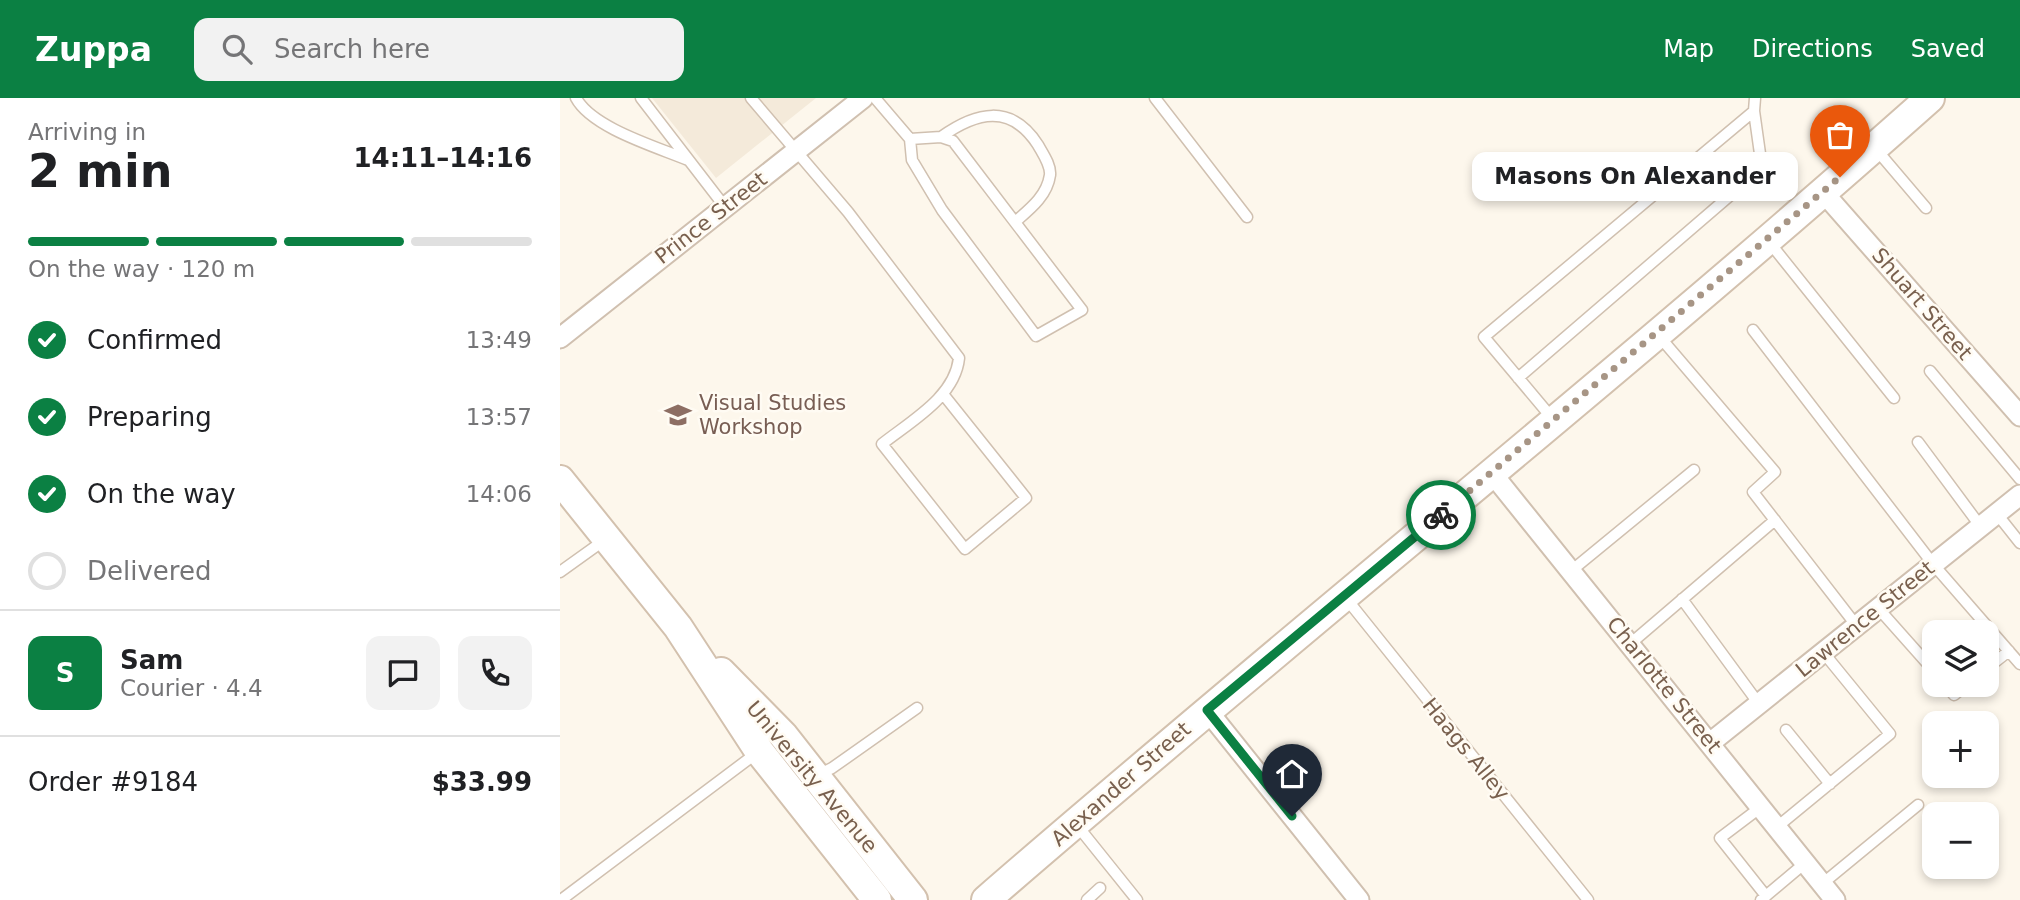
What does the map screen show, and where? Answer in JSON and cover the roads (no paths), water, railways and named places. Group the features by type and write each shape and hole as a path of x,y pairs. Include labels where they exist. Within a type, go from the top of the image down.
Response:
{"street":[{"name":"Prince Street","path":"560,338 863,98"},
{"name":"Alexander Street","path":"986,900 1207,710 1345,597 1767,240 1930,98"},
{"name":"Shuart Street","path":"1823,192 2020,416"},
{"name":"Charlotte Street","path":"1491,472 1835,900"},
{"name":"University Avenue","path":"560,480 678,627 783,735 914,900"},
{"name":"Lawrence Street","path":"1710,743 2020,495"},
{"name":"University Avenue","path":"678,627 759,751 877,900"},
{"path":"1207,710 1359,900"}],"lane":[{"path":"576,98 587,112 604,124 688,160"},
{"path":"641,98 725,207"},
{"path":"751,98 848,212 959,358 957,373 943,394 882,443 965,549 1026,498 943,394"},
{"path":"875,98 910,138 912,160 942,210 1036,336 1082,310 953,141 941,137 910,138"},
{"path":"1155,98 1247,216"},
{"path":"1518,378 1762,168 1754,111 1755,98"},
{"path":"1553,420 1484,337 1754,111"},
{"path":"941,137 961,122 980,116 994,116 1010,118 1037,142 1050,174 1037,203 1015,222"},
{"path":"1874,147 1926,208"},
{"path":"1767,240 1894,398"},
{"path":"1753,330 1933,564 2020,664"},
{"path":"1656,333 1775,472 1753,492 1856,625"},
{"path":"1930,371 2020,479"},
{"path":"1918,442 1981,527"},
{"path":"1571,570 1693,470"},
{"path":"1997,514 2020,543"},
{"path":"1630,644 1775,520"},
{"path":"560,572 607,539"},
{"name":"Haags Alley","path":"1345,597 1588,900"},
{"path":"1682,599 1759,704"},
{"path":"1878,608 1922,658"},
{"path":"1999,659 2009,651"},
{"path":"1777,827 1890,734 1823,652"},
{"path":"816,776 832,768 917,708"},
{"path":"1786,730 1830,784"},
{"path":"561,900 759,751"},
{"path":"1822,884 1917,805"},
{"path":"1761,807 1720,838 1764,898 1805,863"},
{"path":"1075,822 1137,900"},
{"path":"1087,900 1100,888"}],"place":[{"name":"Masons On Alexander","path":"1840,177"},
{"name":"Visual Studies Workshop","path":"678,415"}]}
